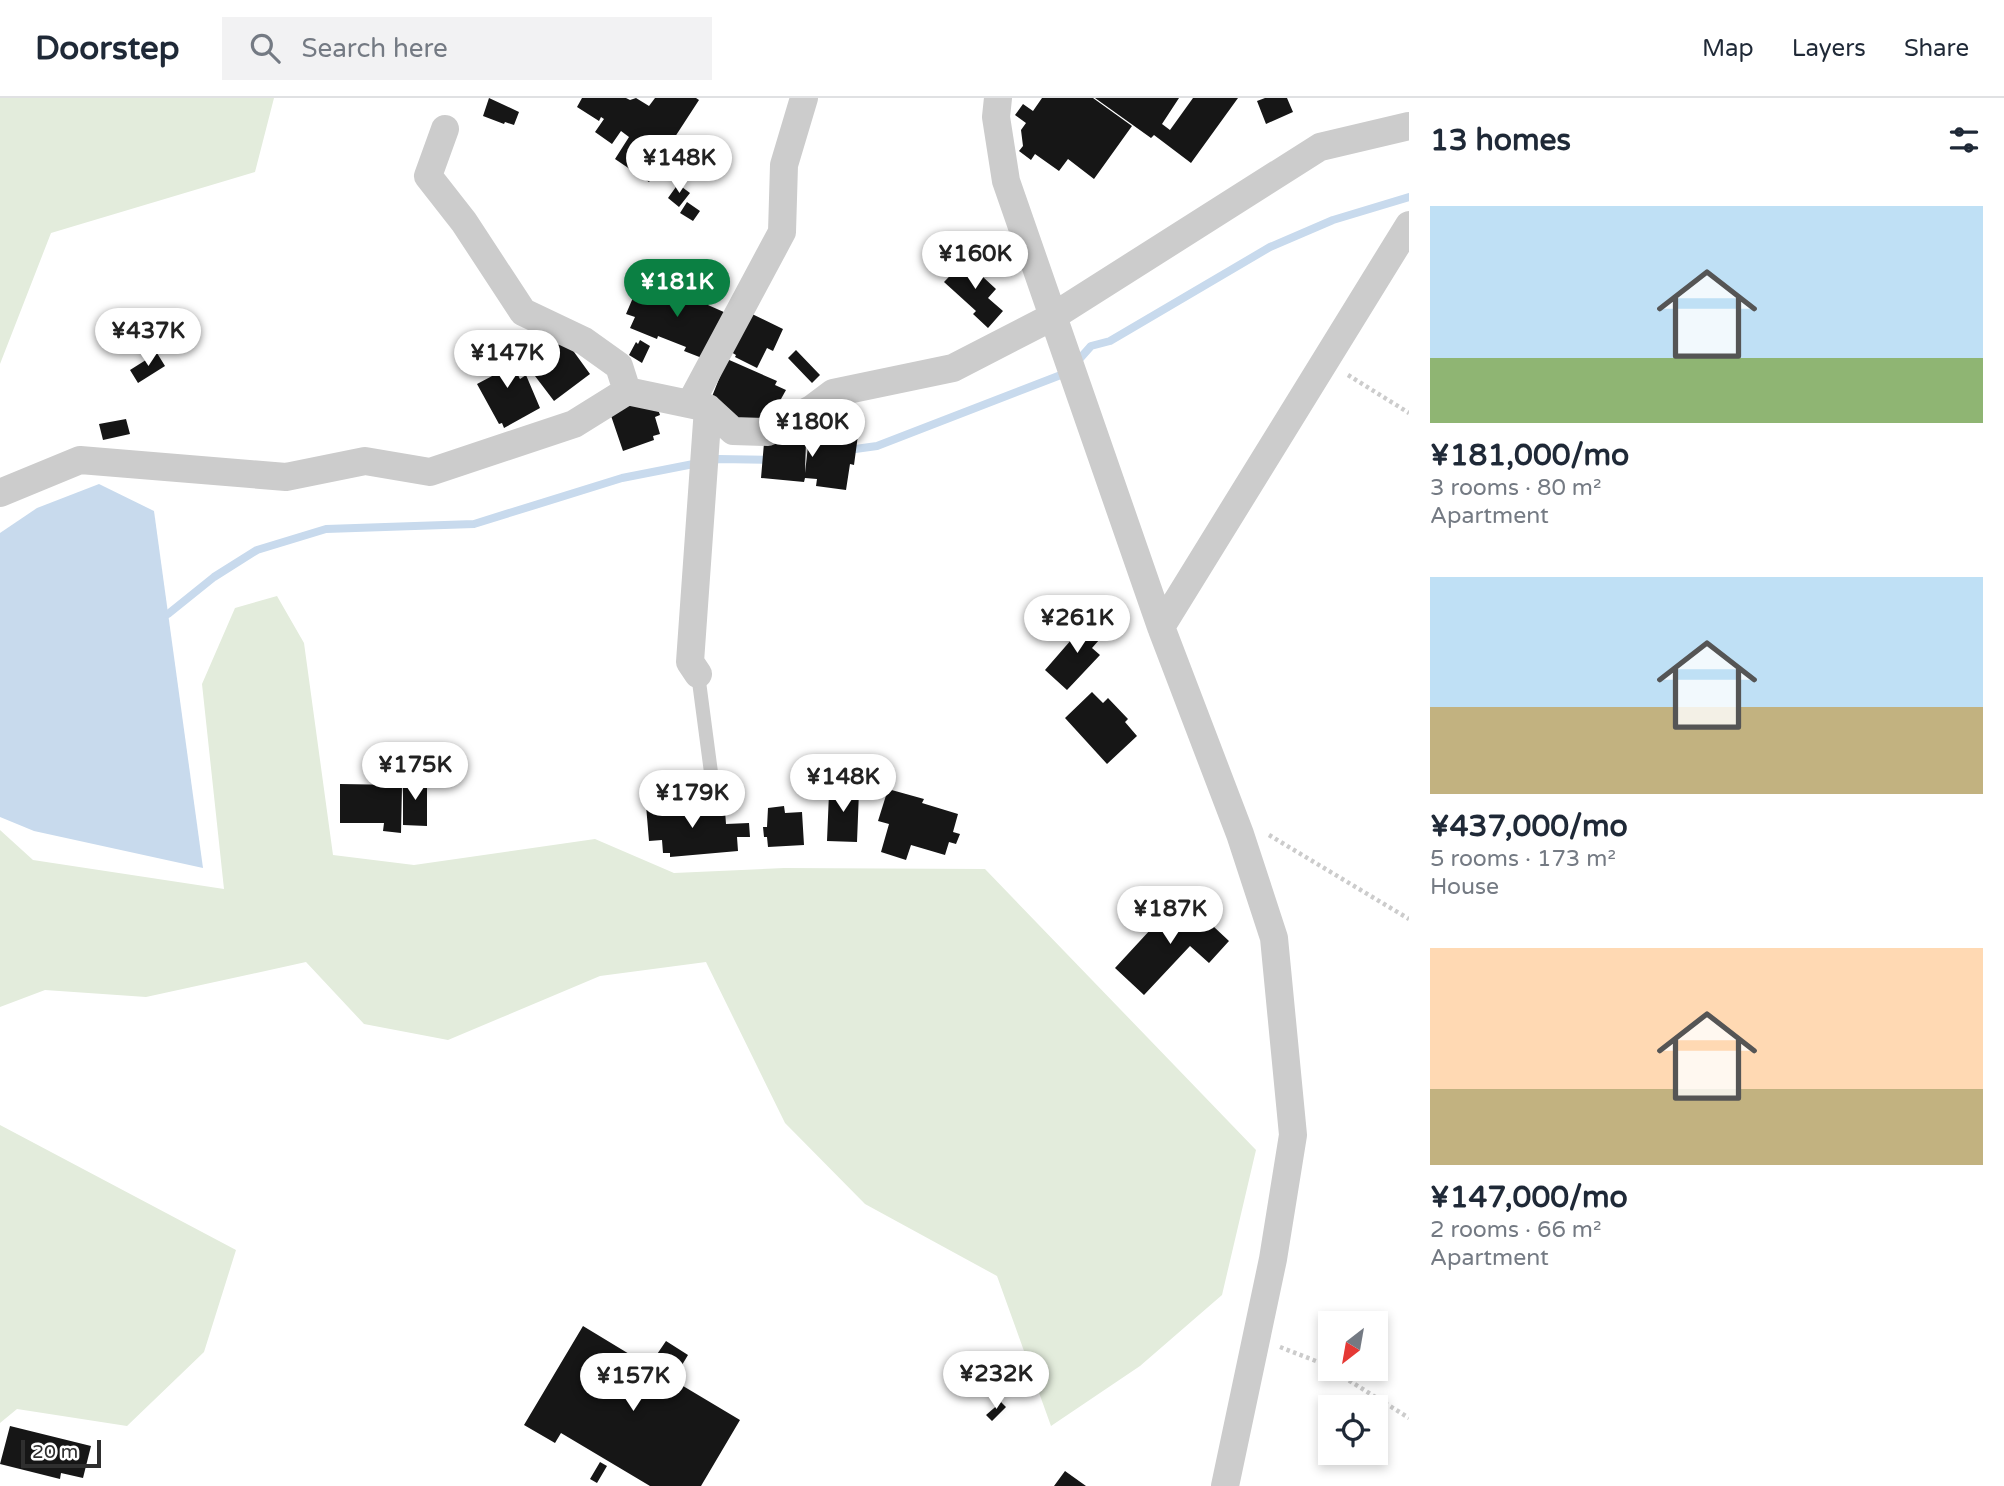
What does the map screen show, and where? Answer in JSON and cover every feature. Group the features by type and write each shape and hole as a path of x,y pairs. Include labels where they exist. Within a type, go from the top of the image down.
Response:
{"street":[{"path":"698,674 690,662 699,406 782,232 784,165 804,98"},
{"path":"998,98 996,117 1006,181 1161,627 1240,835 1274,939 1293,1135 1273,1259 1225,1486"},
{"path":"0,493 80,460 286,477 365,461 430,472 574,424 627,391 699,406 733,431 768,432 813,408 833,393 953,368 1052,317 1320,147 1409,126"},
{"path":"445,129 428,176 464,222 523,312 584,341 619,366 627,391"},
{"path":"1161,627 1409,225"}],"lane":[{"path":"698,674 712,780 725,793"}],"path":[{"path":"1326,362 1409,413"},
{"path":"1240,835 1266,834 1409,919"},
{"path":"1256,1338 1321,1363 1409,1418"}],"green space":[{"path":"0,98 274,98 255,172 51,233 0,364"},
{"path":"277,596 304,643 333,855 414,865 595,839 674,873 784,868 985,869 1256,1150 1222,1295 1140,1366 1051,1426 997,1276 865,1204 785,1123 706,962 600,976 448,1040 364,1024 306,962 146,997 45,990 0,1007 0,830 33,860 224,889 202,684 235,608"},
{"path":"0,1125 236,1250 204,1352 127,1426 17,1409 0,1423"}],"water":[{"path":"99,484 154,511 203,868 34,831 0,817 0,533 37,508"}],"building":[{"path":"489,98 519,112 514,125 483,116"},
{"path":"582,98 636,98 649,106 655,98 699,100 658,163 661,164 649,182 615,159 629,137 621,131 612,144 595,132 604,119 601,117 599,121 577,107"},
{"path":"1042,98 1093,98 1132,126 1094,179 1068,159 1059,171 1035,154 1031,160 1019,151 1023,146 1021,130 1026,123 1015,115 1023,104 1033,111"},
{"path":"1095,98 1179,98 1162,124 1170,130 1193,98 1238,98 1191,163 1154,135 1151,138"},
{"path":"1265,98 1287,98 1293,112 1266,124 1257,101"},
{"path":"678,184 690,193 679,207 668,198"},
{"path":"687,202 700,211 693,221 680,213"},
{"path":"967,258 986,274 983,277 996,289 988,298 1003,311 988,328 973,314 976,311 944,282"},
{"path":"672,286 710,301 708,305 726,313 702,358 684,351 686,347 630,328 635,317 626,314 635,293 658,299 663,288 669,291"},
{"path":"750,313 783,329 773,351 767,348 757,368 735,357 731,352"},
{"path":"561,334 590,374 554,401 535,376 549,366 537,351"},
{"path":"640,340 650,346 642,363 629,355"},
{"path":"505,345 514,364 509,367 513,375 517,373 520,379 526,375 540,408 504,428 502,423 499,424 477,384 494,375 484,355"},
{"path":"796,350 820,375 812,383 788,358"},
{"path":"157,353 165,366 138,383 130,370"},
{"path":"727,359 777,381 775,385 786,390 781,399 787,402 781,413 776,410 773,416 760,417 759,421 746,421 723,413 711,399"},
{"path":"652,391 660,415 655,417 660,434 653,436 654,440 623,451 606,401"},
{"path":"126,419 130,434 103,440 99,424"},
{"path":"818,430 858,435 854,465 850,464 846,490 816,486 817,479 805,478 804,482 761,478 764,443 793,438 794,434 806,440 805,473 809,437 817,438"},
{"path":"1091,617 1107,631 1092,648 1100,655 1067,690 1045,670"},
{"path":"1092,692 1103,703 1108,698 1128,719 1125,722 1137,736 1107,764 1065,718"},
{"path":"403,778 427,778 427,826 403,825"},
{"path":"838,783 856,784 856,791 859,791 857,842 827,841 829,793 837,790"},
{"path":"340,784 402,785 401,833 383,831 384,823 340,823"},
{"path":"888,789 924,799 922,803 958,814 953,832 960,834 956,844 949,842 945,855 911,845 906,860 881,852 889,824 878,821"},
{"path":"696,800 698,813 725,811 726,824 749,823 750,837 737,837 738,851 670,857 670,853 663,853 662,840 649,841 646,805"},
{"path":"784,806 785,813 802,812 804,845 768,847 763,827 767,827 768,808"},
{"path":"1183,898 1229,941 1209,963 1190,946 1144,995 1115,968 1151,929 1148,927 1161,914 1164,918"},
{"path":"583,1326 649,1366 666,1341 688,1355 673,1380 740,1420 701,1486 650,1486 561,1433 555,1443 524,1425"},
{"path":"1001,1402 1006,1407 992,1421 986,1415"},
{"path":"10,1426 91,1446 83,1478 61,1473 60,1479 0,1464"},
{"path":"600,1462 607,1466 597,1483 590,1479"},
{"path":"1065,1471 1086,1486 1054,1486"}],"waterway":[{"path":"1075,364 1091,346 1110,341 1270,247 1333,220 1409,197"},
{"path":"848,450 877,446 1066,373"},
{"path":"168,614 214,577 257,550 326,529 474,524 622,478 719,459 773,460"}]}
